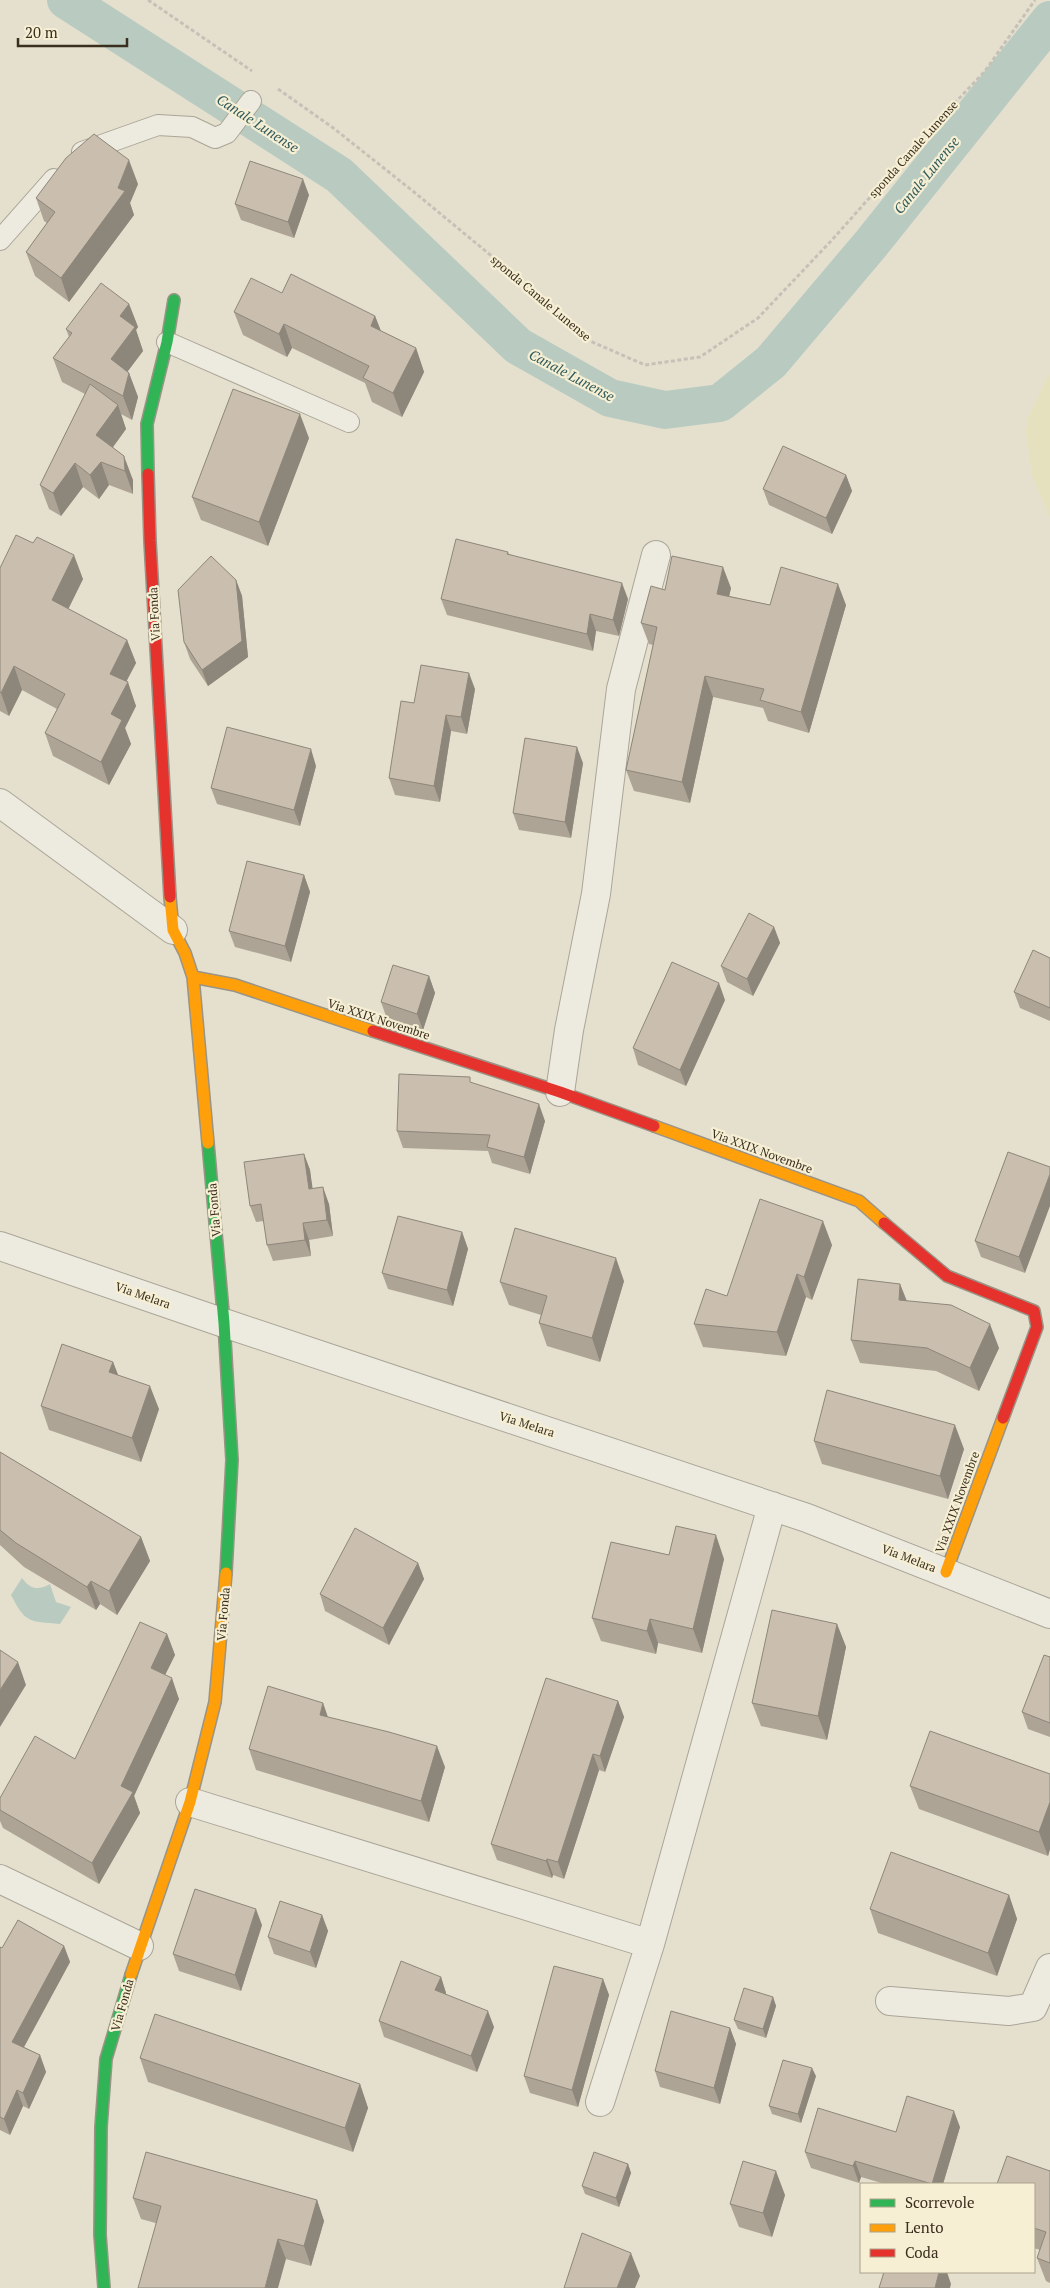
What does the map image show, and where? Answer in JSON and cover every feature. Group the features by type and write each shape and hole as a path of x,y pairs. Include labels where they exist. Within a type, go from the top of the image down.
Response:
{"street":[{"name":"Via Fonda","path":"104,2288 100,2225 101,2126 106,2059 139,1946 190,1802 215,1702 225,1601 232,1460 224,1323 193,976 185,953 173,930 166,848 150,541 147,424 167,342 174,300"},
{"path":"560,1092 569,1030 596,894 621,689 656,555"},
{"name":"Via Fonda","path":"0,802 173,930"},
{"name":"Via XXIX Novembre","path":"193,976 235,985 560,1092 859,1201 946,1276 1034,1312 1037,1327 946,1572"},
{"name":"Via Melara","path":"0,1246 772,1506 1050,1614"},
{"path":"600,2102 650,1944 772,1506"},
{"path":"190,1802 650,1944"},
{"path":"0,1879 139,1946"},
{"path":"890,2001 1009,2011 1033,2007 1050,1968"}],"lane":[{"path":"0,240 76,154 158,125 192,127 215,138 227,133 251,101"},
{"path":"167,342 348,422"}],"path":[{"path":"148,0 257,75"},
{"name":"sponda Canale Lunense","path":"272,86 332,127 414,192 511,272 590,341 645,365 700,358 758,318 832,240 934,125 985,71 1035,0"}],"shaded area":[{"path":"1050,374 1050,518 1032,475 1026,431 1028,418"},
{"path":"22,1578 28,1585 34,1588 42,1588 50,1584 56,1602 71,1607 60,1624 35,1621 25,1616 11,1595"}],"building":[{"path":"94,134 129,160 118,188 125,191 61,278 26,252 55,212 36,198 66,158"},
{"path":"250,161 303,179 288,222 235,204"},
{"path":"291,274 375,316 371,326 416,348 393,393 363,378 369,366 284,324 279,334 234,312 251,278 282,293"},
{"path":"101,283 129,304 120,316 135,327 111,359 129,373 123,396 53,358 72,333 66,329"},
{"path":"90,384 118,405 96,435 124,456 125,471 101,462 90,475 75,463 53,493 40,485"},
{"path":"233,389 300,414 259,522 192,497"},
{"path":"783,446 846,475 826,518 763,489"},
{"path":"16,535 33,543 37,537 74,555 52,600 127,640 110,674 128,682 111,714 122,720 101,762 45,733 65,694 14,666 0,692 0,568"},
{"path":"456,539 622,583 613,620 590,614 587,634 441,599"},
{"path":"211,556 236,580 242,641 202,670 184,642 178,590"},
{"path":"672,556 723,567 717,594 770,605 781,567 838,584 801,712 760,700 764,689 705,676 682,782 626,770 657,627 641,623 651,586 665,590"},
{"path":"421,665 469,673 461,717 446,715 434,786 389,778 401,701 414,703"},
{"path":"227,727 311,749 294,810 211,788"},
{"path":"525,738 577,747 565,822 513,813"},
{"path":"247,861 304,875 285,946 229,931"},
{"path":"749,913 774,927 747,979 721,966"},
{"path":"1033,950 1050,958 1050,1008 1014,992"},
{"path":"672,962 719,983 680,1070 633,1048"},
{"path":"393,965 429,976 417,1014 381,1002"},
{"path":"399,1074 470,1077 470,1082 539,1104 524,1157 487,1147 490,1135 397,1131"},
{"path":"1008,1152 1050,1167 1050,1174 1019,1257 975,1241"},
{"path":"304,1154 309,1189 323,1187 327,1220 303,1223 305,1240 267,1245 261,1204 250,1206 244,1162"},
{"path":"760,1199 823,1221 804,1277 797,1274 777,1332 694,1324 706,1289 727,1296"},
{"path":"398,1216 462,1232 447,1290 382,1273"},
{"path":"515,1228 616,1258 592,1338 539,1323 547,1296 500,1282"},
{"path":"858,1279 900,1284 899,1300 951,1305 990,1324 970,1368 927,1348 851,1340"},
{"path":"62,1344 113,1362 109,1372 150,1386 132,1438 41,1406"},
{"path":"827,1390 955,1425 940,1476 814,1441"},
{"path":"0,1452 141,1537 109,1591 91,1581 87,1587 16,1543 0,1530"},
{"path":"676,1526 716,1535 693,1629 650,1619 647,1631 592,1618 611,1542 669,1555"},
{"path":"355,1528 418,1563 383,1628 320,1594"},
{"path":"772,1610 837,1624 818,1716 752,1703"},
{"path":"140,1622 167,1634 151,1668 172,1678 121,1786 133,1792 92,1863 0,1810 0,1798 35,1736 75,1759"},
{"path":"0,1650 18,1662 0,1690"},
{"path":"1044,1655 1050,1657 1050,1723 1022,1712"},
{"path":"546,1678 618,1701 600,1756 593,1754 558,1862 547,1859 546,1861 491,1844"},
{"path":"268,1686 323,1703 320,1715 437,1746 421,1801 249,1749"},
{"path":"930,1731 1050,1774 1050,1802 1039,1832 910,1786"},
{"path":"891,1852 1009,1895 988,1953 870,1909"},
{"path":"195,1889 256,1909 235,1975 173,1954"},
{"path":"280,1901 322,1915 310,1952 268,1937"},
{"path":"18,1920 64,1946 12,2042 40,2055 23,2093 17,2090 4,2119 0,2117 0,1947 2,1948"},
{"path":"401,1961 441,1977 435,1990 488,2011 471,2056 379,2021"},
{"path":"554,1966 603,1979 572,2090 524,2076"},
{"path":"744,1988 773,1997 763,2029 734,2020"},
{"path":"671,2011 730,2028 714,2088 655,2071"},
{"path":"155,2014 360,2084 345,2128 140,2058"},
{"path":"783,2060 812,2068 798,2114 769,2106"},
{"path":"907,2096 954,2111 932,2183 855,2161 853,2166 805,2152 818,2108 896,2132"},
{"path":"146,2152 317,2200 304,2246 278,2239 265,2288 138,2288 161,2206 133,2198"},
{"path":"594,2152 628,2164 616,2198 582,2186"},
{"path":"1007,2156 1050,2171 1050,2263 1037,2258 1046,2232 1035,2228 1035,2183 997,2183"},
{"path":"743,2161 776,2171 763,2213 730,2204"},
{"path":"582,2233 631,2253 617,2288 564,2288"},
{"path":"884,2273 939,2273 935,2288 879,2288"}],"waterway":[{"name":"Canale Lunense","path":"66,0 339,175 518,346 610,398 665,410 720,403 771,362 870,245 1050,20"}],"traffic: fast":[{"path":"148,474 147,424 167,342 174,300"},
{"path":"208,1143 224,1323 232,1460 226,1573"},
{"path":"104,2288 100,2235 101,2127 106,2059 131,1975"}],"traffic: slow":[{"path":"170,897 173,930 185,953 193,977 208,1143"},
{"path":"193,977 235,985 373,1031"},
{"path":"654,1126 859,1201 884,1223"},
{"path":"946,1572 1003,1418"},
{"path":"131,1975 190,1802 215,1702 226,1573"}],"traffic: jam":[{"path":"148,474 170,897"},
{"path":"373,1031 560,1092 654,1126"},
{"path":"884,1223 947,1276 1034,1311 1037,1327 1003,1418"}]}
